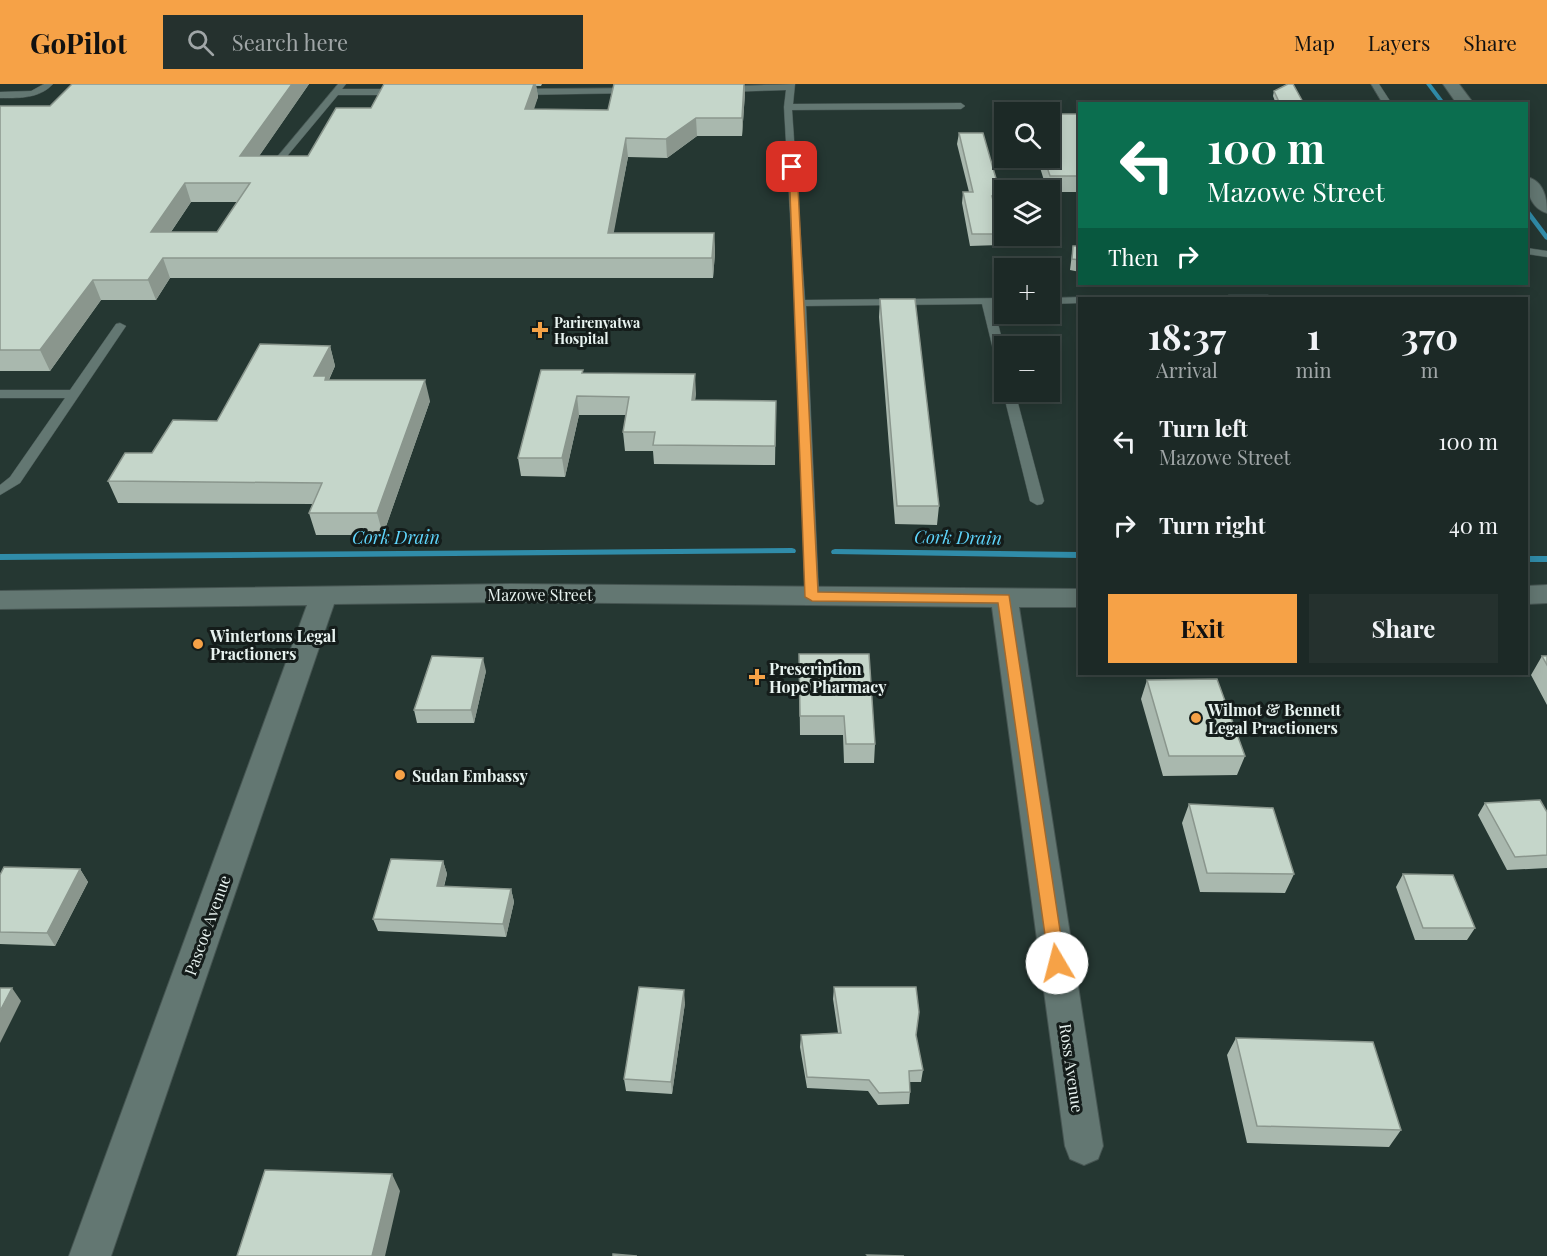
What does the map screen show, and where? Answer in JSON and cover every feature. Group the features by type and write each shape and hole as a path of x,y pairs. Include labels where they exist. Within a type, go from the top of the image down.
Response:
{"street":[{"path":"1451,84 1464,102"},
{"path":"1528,183 1547,207"},
{"name":"Mazowe Street","path":"0,600 513,593 1078,598"},
{"path":"1528,595 1547,594"},
{"name":"Pascoe Avenue","path":"90,1256 324,595"},
{"name":"Ross Avenue","path":"1004,598 1084,1146"}],"lane":[{"path":"0,95 34,93 49,84"},
{"path":"275,165 342,84"},
{"path":"1376,84 1387,102"},
{"path":"720,89 791,85 788,107 800,303 812,597"},
{"path":"508,92 638,91"},
{"path":"336,92 412,92"},
{"path":"788,107 961,106"},
{"path":"1528,251 1547,254"},
{"path":"1060,301 1078,300"},
{"path":"987,302 996,336"},
{"path":"800,303 994,302"},
{"path":"0,491 15,480 120,326"},
{"path":"1,395 74,394"},
{"path":"1012,402 1037,501"}],"building":[{"path":"72,84 292,84 240,156 308,156 336,108 371,108 384,84 534,84 525,109 608,110 614,84 744,84 742,118 696,118 666,139 626,138 608,233 714,233 712,258 163,258 148,280 93,280 40,350 0,350 0,106 50,106","holes":["185,183 250,183 217,232 151,232"]},
{"path":"1293,84 1303,102 1279,102 1274,91"},
{"path":"1060,114 1078,114 1078,176 1050,176 1047,168 1060,168"},
{"path":"959,133 983,133 996,180 994,180 994,196 992,196 994,234 972,234 963,192 973,192"},
{"path":"1073,246 1078,246 1078,260 1072,259"},
{"path":"880,299 915,299 939,506 897,506"},
{"path":"260,344 330,346 314,376 326,376 325,380 425,380 377,513 309,513 322,483 108,481 125,453 152,453 173,420 217,421"},
{"path":"541,370 583,370 582,373 695,374 692,400 776,401 775,446 653,445 655,432 623,432 629,397 577,396 562,458 518,458"},
{"path":"799,654 869,654 875,744 846,744 844,716 800,716"},
{"path":"432,656 483,658 471,710 414,710"},
{"path":"1217,679 1245,756 1169,756 1147,680"},
{"path":"1540,800 1547,812 1547,855 1515,857 1485,803"},
{"path":"1189,804 1273,808 1294,874 1207,873"},
{"path":"391,859 443,861 437,886 511,889 503,924 373,919"},
{"path":"4,867 80,869 47,933 0,932 0,875"},
{"path":"1403,874 1453,875 1475,928 1423,928"},
{"path":"639,987 684,990 671,1082 624,1079"},
{"path":"834,987 916,987 919,1012 916,1035 923,1070 909,1071 910,1092 879,1093 869,1080 807,1077 801,1035 841,1033"},
{"path":"0,988 12,988 0,1011"},
{"path":"1236,1038 1373,1042 1401,1130 1257,1126"},
{"path":"265,1170 392,1174 372,1256 237,1256"},
{"path":"613,1254 637,1256 613,1256"}],"waterway":[{"name":"Cork Drain","path":"1428,84 1442,102"},
{"name":"Cork Drain","path":"1528,212 1547,238"},
{"name":"Cork Drain","path":"0,557 792,551"},
{"name":"Cork Drain","path":"835,552 1078,555"},
{"name":"Cork Drain","path":"1528,559 1547,559"}],"place":[{"name":"Parirenyatwa Hospital","path":"540,330"},
{"name":"Wintertons Legal Practioners","path":"198,644"},
{"name":"Prescription Hope Pharmacy","path":"757,677"},
{"name":"Wilmot & Bennett Legal Practioners","path":"1196,718"},
{"name":"Sudan Embassy","path":"400,775"}],"route":[{"path":"792,167 812,597 1004,598 1057,963"}]}
